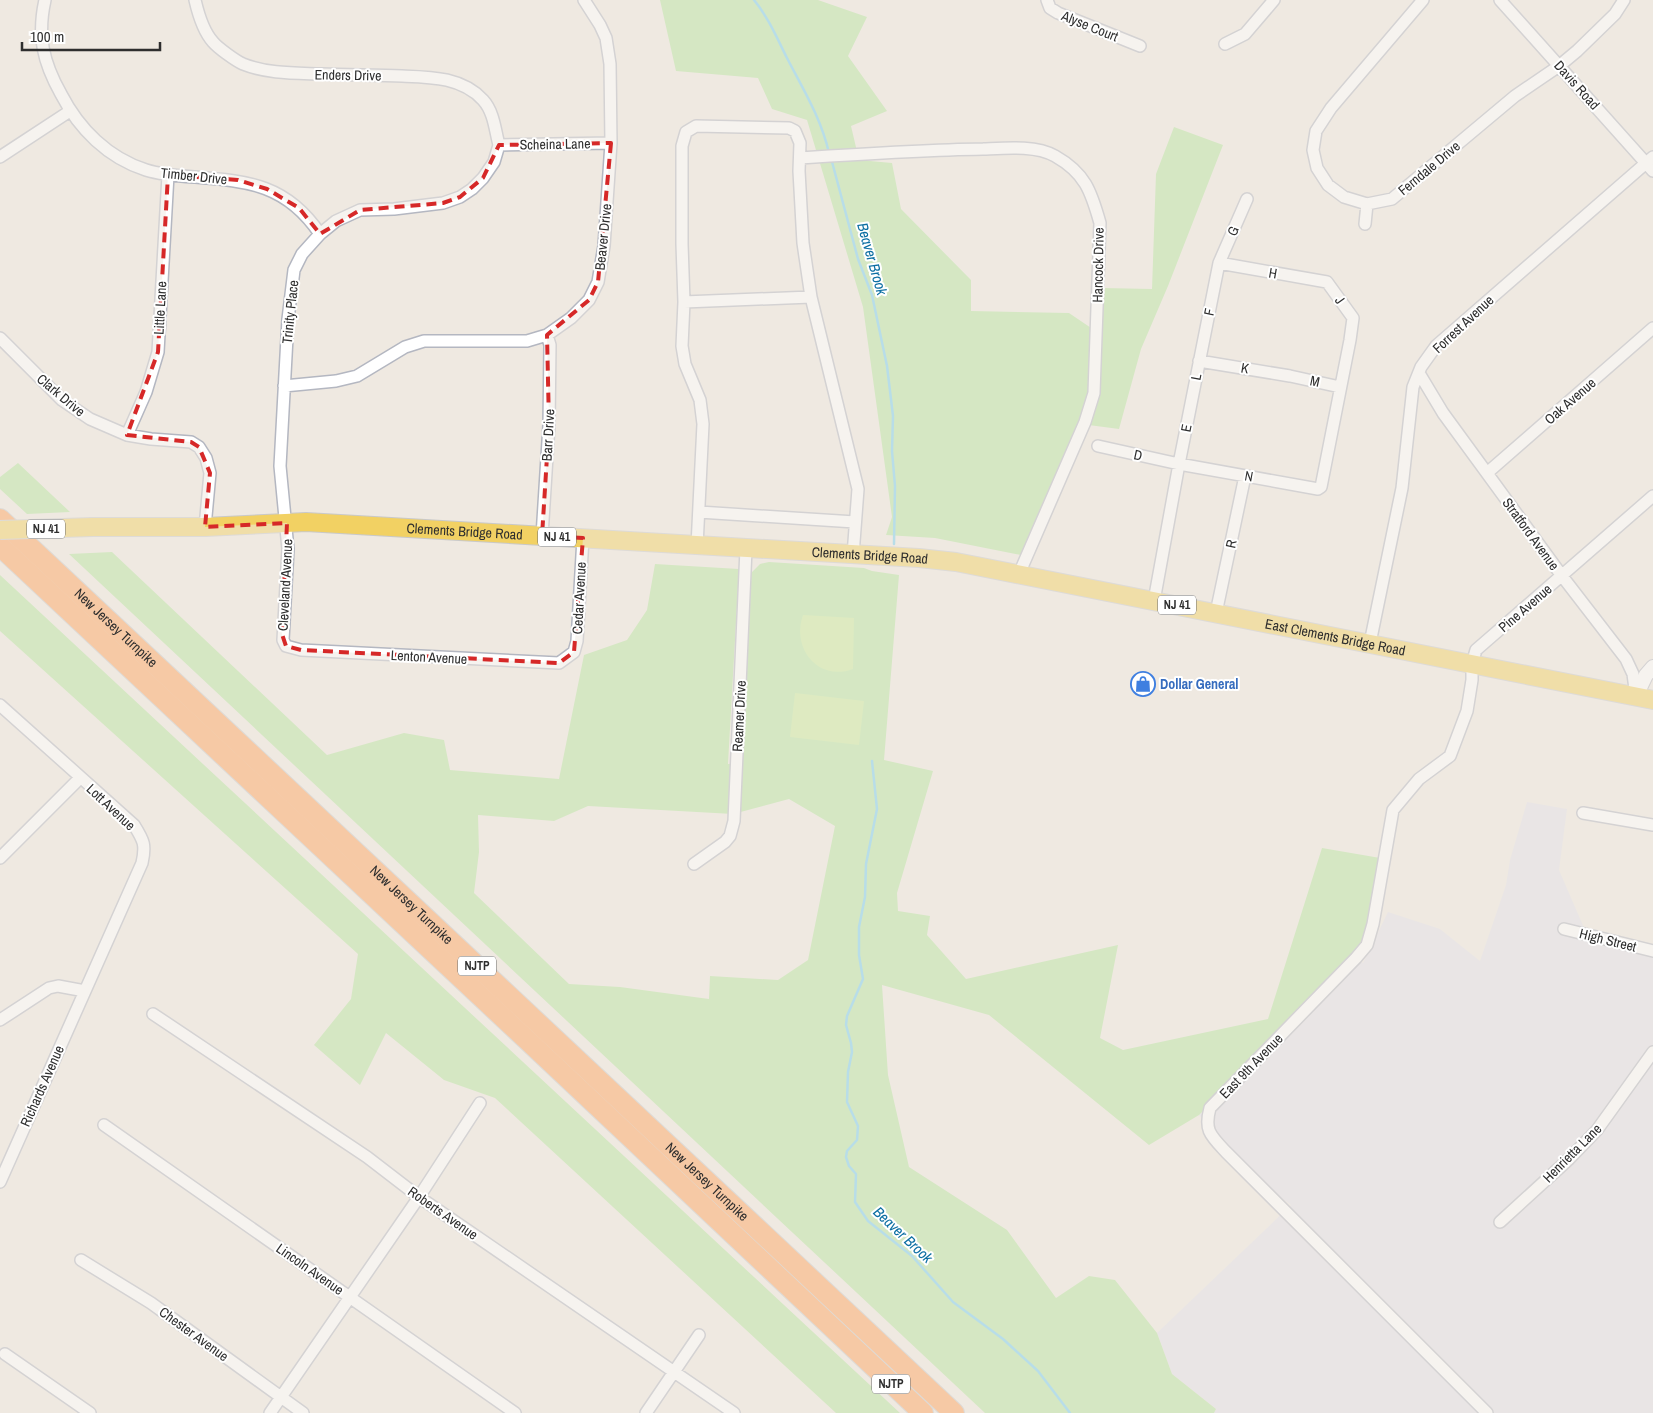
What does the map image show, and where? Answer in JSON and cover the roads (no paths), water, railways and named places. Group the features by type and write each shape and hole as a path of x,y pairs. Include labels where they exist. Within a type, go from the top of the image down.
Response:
{"highway":[{"name":"New Jersey Turnpike","path":"0,519 954,1413"},
{"name":"New Jersey Turnpike","path":"0,546 923,1413"}],"main road":[{"name":"Clements Bridge Road","path":"0,530 205,527 306,522 919,558 956,562 1019,574"},
{"name":"East Clements Bridge Road","path":"1019,574 1645,698"}],"street":[{"name":"Timber Drive","path":"45,0 41,18 42,48 50,75 70,111 89,135 112,154 146,170 168,175 238,180 267,189 299,208 310,219 320,234"},
{"name":"Enders Drive","path":"195,0 203,25 212,42 242,63 263,70 288,73 441,78 459,83 474,91 491,112 499,146"},
{"name":"Beaver Drive","path":"284,386 336,382 357,376 405,347 424,341 527,341 547,335 571,318 589,300 598,282 604,246 611,144 610,64 606,38 584,0"},
{"name":"Alyse Court","path":"1047,0 1050,8 1058,13 1140,46"},
{"path":"1225,44 1245,34 1274,0"},
{"name":"Ferndale Drive","path":"1423,0 1331,108 1316,131 1313,150 1317,168 1328,185 1344,197 1367,204 1392,199 1515,96 1559,66 1615,14 1624,0"},
{"name":"Davis Road","path":"1500,0 1651,164"},
{"path":"0,157 70,111"},
{"path":"697,546 703,424 700,400 685,364 682,346 684,302 682,146 686,132 696,126 789,128 795,131 800,143 803,243 811,297 858,489 853,555"},
{"name":"Scheina Lane","path":"499,146 611,144"},
{"name":"Trinity Place","path":"286,523 280,466 284,386 288,319 294,270 302,254 320,234 336,221 360,210 394,209 443,203 460,197 483,178 494,162 499,146"},
{"name":"Hancock Drive","path":"800,158 950,149 1026,148 1053,155 1082,177 1095,204 1100,223 1094,393 1085,422 1019,574"},
{"name":"Forrest Avenue","path":"1370,643 1402,488 1413,387 1418,373 1436,346 1651,164"},
{"name":"Little Lane","path":"127,435 146,392 158,352 168,175"},
{"name":"G","path":"1220,263 1247,199"},
{"path":"1365,224 1367,204"},
{"name":"H","path":"1220,263 1328,282"},
{"name":"F","path":"1199,361 1220,263"},
{"name":"J","path":"1328,282 1353,318 1340,387"},
{"path":"684,302 811,297"},
{"name":"Oak Avenue","path":"1487,473 1653,328"},
{"name":"Barr Drive","path":"542,536 549,425 550,345 547,335"},
{"name":"Clark Drive","path":"0,338 62,400 90,419 127,435 191,442 199,447 206,458 210,473 205,527"},
{"name":"K","path":"1199,361 1290,376"},
{"name":"L","path":"1193,393 1199,361"},
{"name":"Stratford Avenue","path":"1418,373 1443,412 1487,473 1562,576 1626,659 1645,698"},
{"name":"M","path":"1290,376 1340,387"},
{"name":"N","path":"1179,464 1318,489 1321,487 1340,387"},
{"name":"E","path":"1179,464 1193,393"},
{"name":"D","path":"1098,446 1179,464"},
{"path":"1154,601 1179,464"},
{"name":"R","path":"1216,613 1245,476"},
{"name":"Pine Avenue","path":"1472,664 1476,650 1653,496"},
{"path":"699,512 856,522"},
{"name":"Cleveland Avenue","path":"286,523 288,549 282,634 286,646"},
{"name":"Cedar Avenue","path":"570,655 574,652 577,641 583,538"},
{"name":"Reamer Drive","path":"694,864 725,842 730,836 734,821 746,549"},
{"name":"Lenton Avenue","path":"286,646 302,650 559,663 570,655"},
{"name":"East 9th Avenue","path":"1472,664 1472,680 1467,711 1450,756 1419,779 1393,810 1373,924 1367,945 1210,1108 1207,1120 1210,1135 1226,1152 1486,1413"},
{"path":"1645,698 1646,676 1653,667"},
{"name":"Lott Avenue","path":"0,704 134,825 143,840 145,849 142,864 85,991"},
{"path":"0,858 80,778"},
{"path":"1583,813 1653,825"},
{"name":"High Street","path":"1564,930 1653,952"},
{"path":"0,1020 49,988 58,986 85,991"},
{"name":"Richards Avenue","path":"0,1182 85,991"},
{"name":"Roberts Avenue","path":"152,1014 367,1157 419,1197 673,1373 734,1413"},
{"name":"Henrietta Lane","path":"1500,1222 1569,1159 1597,1130 1653,1052"},
{"path":"270,1413 419,1197 480,1103"},
{"name":"Lincoln Avenue","path":"104,1125 516,1413"},
{"name":"Chester Avenue","path":"81,1260 151,1303 303,1413"},
{"path":"646,1413 700,1334"},
{"path":"5,1354 90,1413"}],"waterway":[{"name":"Beaver Brook","path":"754,0 764,13 811,104 826,140 829,153"},
{"name":"Beaver Brook","path":"831,158 858,259 872,295 887,366 893,416 894,544"},
{"name":"Beaver Brook","path":"872,761 877,809 866,864 865,897 859,927 859,955 863,979 847,1016 846,1025 852,1052 848,1072 847,1102 858,1126 857,1140 847,1151 846,1157 849,1166 856,1174 855,1202 868,1221 912,1256 953,1302 1003,1339 1038,1371 1070,1413"}],"place":[{"name":"Dollar General","path":"1143,684"}]}
